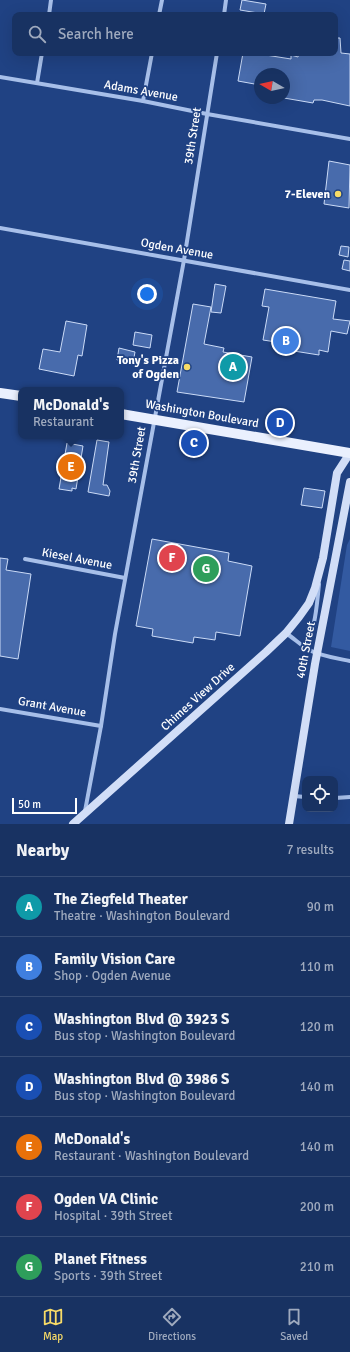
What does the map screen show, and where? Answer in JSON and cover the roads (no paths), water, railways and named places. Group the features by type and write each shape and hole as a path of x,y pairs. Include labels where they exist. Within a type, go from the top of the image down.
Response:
{"main road":[{"path":"0,393 18,396"},
{"name":"Washington Boulevard","path":"124,414 350,453"},
{"name":"40th Street","path":"320,572 337,473 350,453"},
{"name":"40th Street","path":"289,824 317,653 350,482"},
{"name":"Chimes View Drive","path":"73,824 286,633 300,617 308,603 320,572"}],"street":[{"path":"49,12 51,0"},
{"path":"160,12 162,0"},
{"path":"224,12 226,0"},
{"path":"37,83 42,56"},
{"path":"143,101 151,56"},
{"name":"39th Street","path":"85,814 125,578 184,260 217,56"},
{"name":"Adams Avenue","path":"0,77 143,101 207,114 350,139"},
{"name":"Ogden Avenue","path":"0,228 350,290"},
{"name":"Kiesel Avenue","path":"25,559 125,578"},
{"name":"40th Street","path":"306,648 310,641 318,600 320,572"},
{"path":"286,633 306,648 317,653 350,661"},
{"name":"Grant Avenue","path":"0,709 101,726"},
{"path":"293,796 302,797"},
{"path":"338,798 350,797"}],"place":[{"name":"7-Eleven","path":"338,194"},
{"name":"Family Vision Care","path":"286,341"},
{"name":"Tony's Pizza of Ogden","path":"187,367"},
{"name":"The Ziegfeld Theater","path":"233,367"},
{"name":"Washington Blvd @ 3986 S","path":"280,423"},
{"name":"Washington Blvd @ 3923 S","path":"194,443"},
{"name":"McDonald's","path":"71,467"},
{"name":"Ogden VA Clinic","path":"172,558"},
{"name":"Planet Fitness","path":"206,569"}]}
